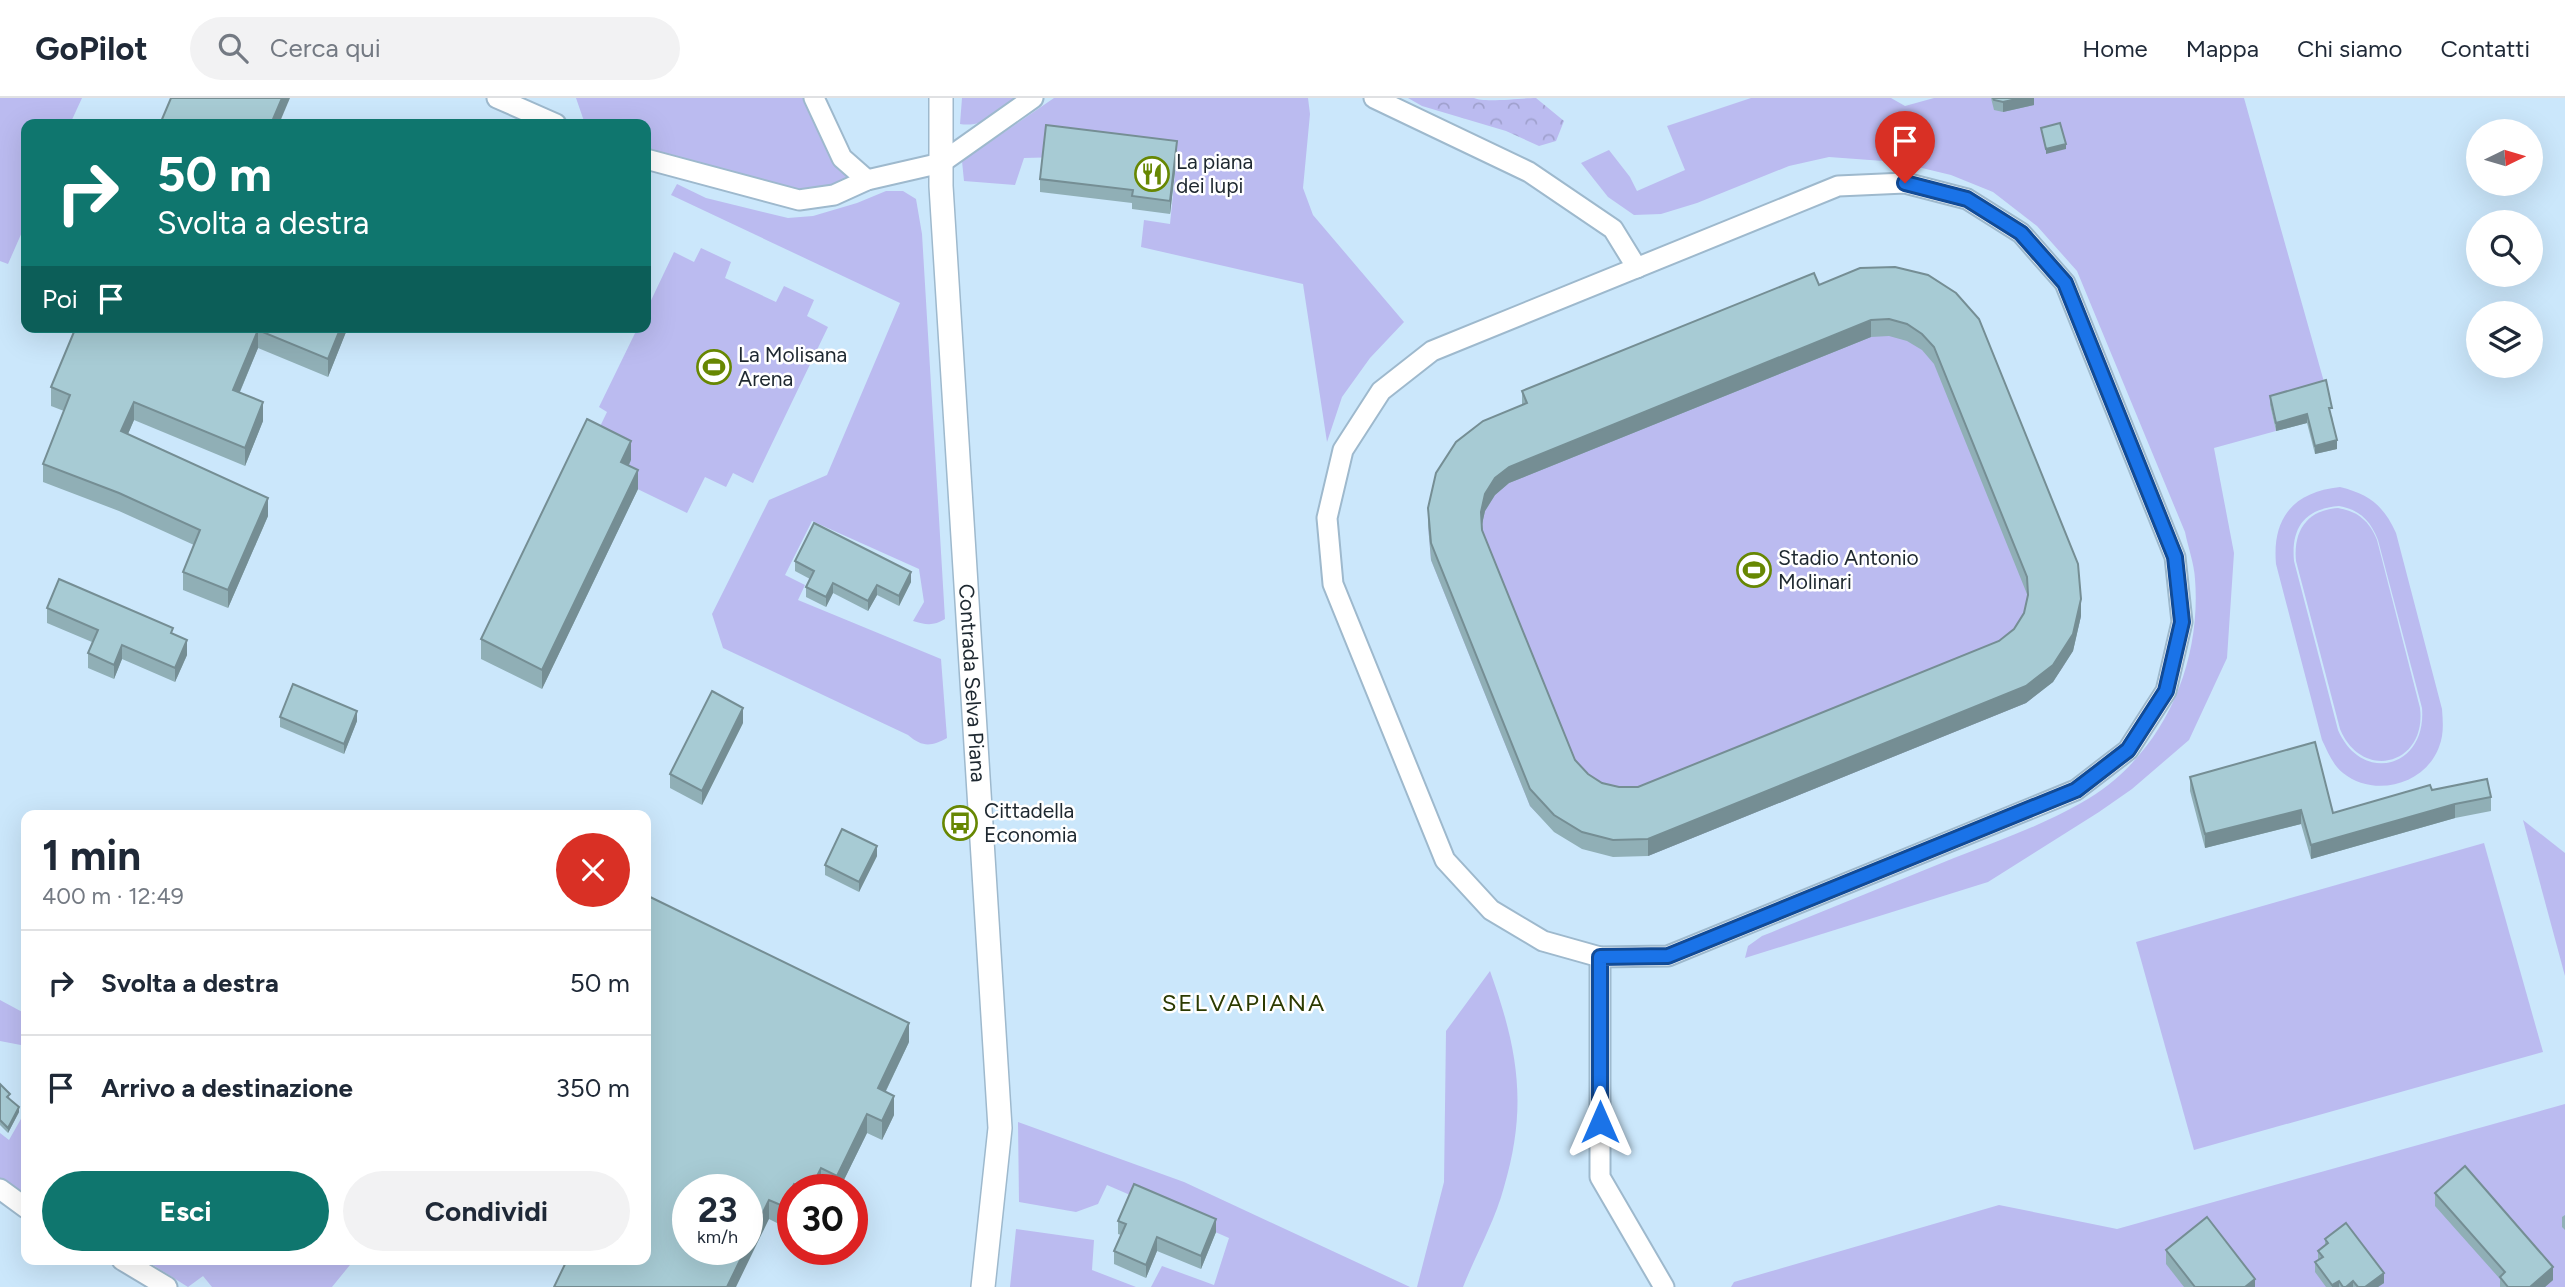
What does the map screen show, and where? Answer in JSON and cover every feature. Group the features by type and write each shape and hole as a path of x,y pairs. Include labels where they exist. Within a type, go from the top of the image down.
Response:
{"street":[{"path":"497,98 544,119"},
{"path":"814,98 842,158 867,180"},
{"name":"Contrada Selva Piana","path":"941,98 941,163 1000,1128 983,1287"},
{"path":"651,160 799,200 834,195 867,180 941,163 1033,98"},
{"path":"1374,98 1529,173 1614,229 1637,268"},
{"path":"1905,183 1967,199 2021,233 2065,283 2175,557 2182,622 2166,691 2128,750 2076,790 1668,956 1600,957 1543,941 1492,910 1445,860 1334,584 1327,518 1343,450 1381,391 1433,351 1637,268 1838,186 1905,183"},
{"path":"1600,957 1600,1177 1664,1287"},
{"path":"0,1189 21,1204"},
{"path":"130,1265 167,1287"}],"green space":[{"path":"0,98 82,98 72,119 21,119 21,234 8,264 0,261"},
{"path":"576,98 804,98 840,167 853,178 832,187 794,192 651,151 651,119 583,119"},
{"path":"962,98 1017,98 984,121 969,125 960,124"},
{"path":"1054,98 1308,98 1310,114 1303,188 1313,215 1404,322 1370,358 1342,397 1327,442 1303,284 1141,247 1144,220 1170,224 1177,154 1024,158 1015,185 964,181 962,161"},
{"path":"1408,98 1536,98 1564,121 1556,141 1539,146 1506,131 1422,106"},
{"path":"1751,98 1891,98 1905,106 1934,98 2244,98 2326,389 2270,405 2276,431 2214,448 2234,553 2227,658 2189,740 2132,789 1988,882 1745,958 1748,946 1762,936 2035,826 2081,803 2109,784 2133,762 2154,736 2170,708 2183,677 2195,612 2194,573 2185,532 2077,271 2037,226 1993,192 1951,175 1897,162 1829,157 1789,166 1697,203 1661,214 1634,215 1608,197 1581,163 1609,150 1630,177 1637,191 1685,170 1667,126"},
{"path":"677,184 706,198 788,218 813,216 886,191 903,191 916,199 922,234 945,619 930,624 913,621 924,602 919,569 812,521 785,575 805,585 798,600 941,659 947,738 941,741 931,744 918,742 723,648 712,614 769,500 827,475 900,303 671,195"},
{"name":"La Molisana Arena","path":"701,248 731,262 725,278 776,302 784,286 814,300 807,316 828,327 753,483 733,473 726,487 705,477 687,513 621,481 593,441 607,412 599,407 635,333 651,333 651,300 674,252 694,262"},
{"name":"Stadio Antonio Molinari","path":"1895,283 2081,616 2064,666 2049,684 2026,703 1648,856 1611,855 1570,841 1530,806 1431,560 1428,525 1436,490"},
{"path":"2340,487 2359,493 2381,508 2396,533 2442,709 2442,738 2432,760 2411,779 2397,784 2369,785 2355,781 2343,773 2331,758 2322,740 2276,564 2278,533 2289,510 2298,501 2324,490","holes":["2339,506 2353,510 2363,517 2378,540 2422,708 2421,728 2414,744 2404,756 2391,762 2376,763 2362,758 2349,747 2338,730 2294,561 2295,539 2302,522 2317,511"]},
{"path":"2338,508 2362,518 2377,540 2420,708 2419,727 2414,743 2404,754 2391,760 2377,761 2363,756 2350,746 2340,729 2296,561 2297,540 2304,524 2318,513"},
{"path":"2523,820 2565,853 2565,976"},
{"path":"2484,843 2543,1052 2194,1150 2136,942"},
{"path":"1490,971 1507,1026 1516,1078 1518,1104 1511,1158 1496,1212 1463,1287 1417,1287 1444,1182 1446,1031"},
{"path":"0,1000 21,1011 21,1045 0,1041"},
{"path":"2565,1104 2565,1287 1731,1287 1734,1282 1999,1205 2117,1229"},
{"path":"21,1119 21,1193 0,1179 0,1133 9,1140"},
{"path":"1018,1122 1184,1182 1410,1287 1151,1287 1162,1266 1214,1285 1229,1238 1107,1185 1098,1204 1076,1212 1019,1202"},
{"path":"1016,1229 1094,1240 1092,1270 1136,1287 1010,1287"},
{"path":"153,1265 350,1265 332,1287 212,1287 203,1276 188,1287"}],"building":[{"path":"171,98 282,98 273,119 162,119"},
{"path":"1993,98 2021,98 2003,102"},
{"path":"2060,123 2066,144 2046,149 2041,128"},
{"path":"1046,125 1177,141 1170,201 1132,196 1133,190 1040,179"},
{"path":"1895,267 1928,275 1956,293 1979,319 2078,564 2081,599 2073,634 2053,665 2026,686 1648,839 1613,840 1582,832 1554,815 1530,789 1431,543 1428,508 1436,473 1456,442 1483,421 1527,403 1522,391 1814,273 1819,285 1860,268","holes":["1889,319 1907,324 1922,334 1934,347 2027,577 2028,595 2024,613 2014,629 1999,641 1638,787 1602,783 1588,774 1575,760 1482,530 1481,512 1485,494 1495,478 1509,467 1871,320"]},
{"path":"74,333 257,333 233,390 263,402 245,448 134,402 121,431 268,498 228,590 183,572 200,530 119,493 43,464 70,395 51,387"},
{"path":"265,333 339,333 328,359"},
{"path":"2326,380 2337,440 2315,446 2307,414 2276,423 2270,396"},
{"path":"587,419 631,441 621,462 638,470 542,670 481,639"},
{"path":"814,523 911,572 899,596 877,585 868,601 833,583 826,597 806,587 814,571 795,561"},
{"path":"59,579 173,628 171,633 187,640 175,668 122,645 114,665 88,653 98,630 47,608"},
{"path":"293,684 357,711 344,744 280,717"},
{"path":"712,691 743,708 702,791 670,774"},
{"path":"2315,742 2333,813 2430,785 2432,790 2487,779 2491,797 2455,804 2311,845 2301,810 2205,834 2190,777"},
{"path":"842,829 877,846 859,882 825,865"},
{"path":"651,897 909,1023 878,1088 894,1096 882,1121 867,1114 838,1174 821,1168 818,1174 777,1174 777,1203 769,1200 763,1212 763,1174 672,1174 672,1265 738,1265 727,1287 554,1287 565,1265 651,1265"},
{"path":"0,1084 10,1094 7,1097 19,1107 8,1128 0,1120"},
{"path":"2465,1166 2553,1267 2530,1287 2508,1287 2500,1277 2505,1272 2435,1193"},
{"path":"1134,1184 1216,1219 1201,1256 1157,1237 1146,1265 1114,1251 1126,1224 1118,1221"},
{"path":"2207,1217 2255,1279 2245,1287 2195,1287 2166,1250"},
{"path":"2346,1223 2384,1273 2365,1287 2358,1287 2353,1281 2346,1287 2339,1281 2332,1285 2315,1262 2323,1257 2318,1251 2328,1243 2325,1239"}],"place":[{"name":"La piana dei lupi","path":"1152,174"},
{"name":"La Molisana Arena","path":"714,367"},
{"name":"Stadio Antonio Molinari","path":"1754,570"},
{"name":"Cittadella Economia","path":"960,823"}],"district":[{"name":"SELVAPIANA","path":"1244,1003"}],"route":[{"path":"1600,1122 1600,957 1668,956 2076,790 2128,750 2166,691 2182,622 2175,557 2065,283 2021,233 1967,199 1905,183"}]}
